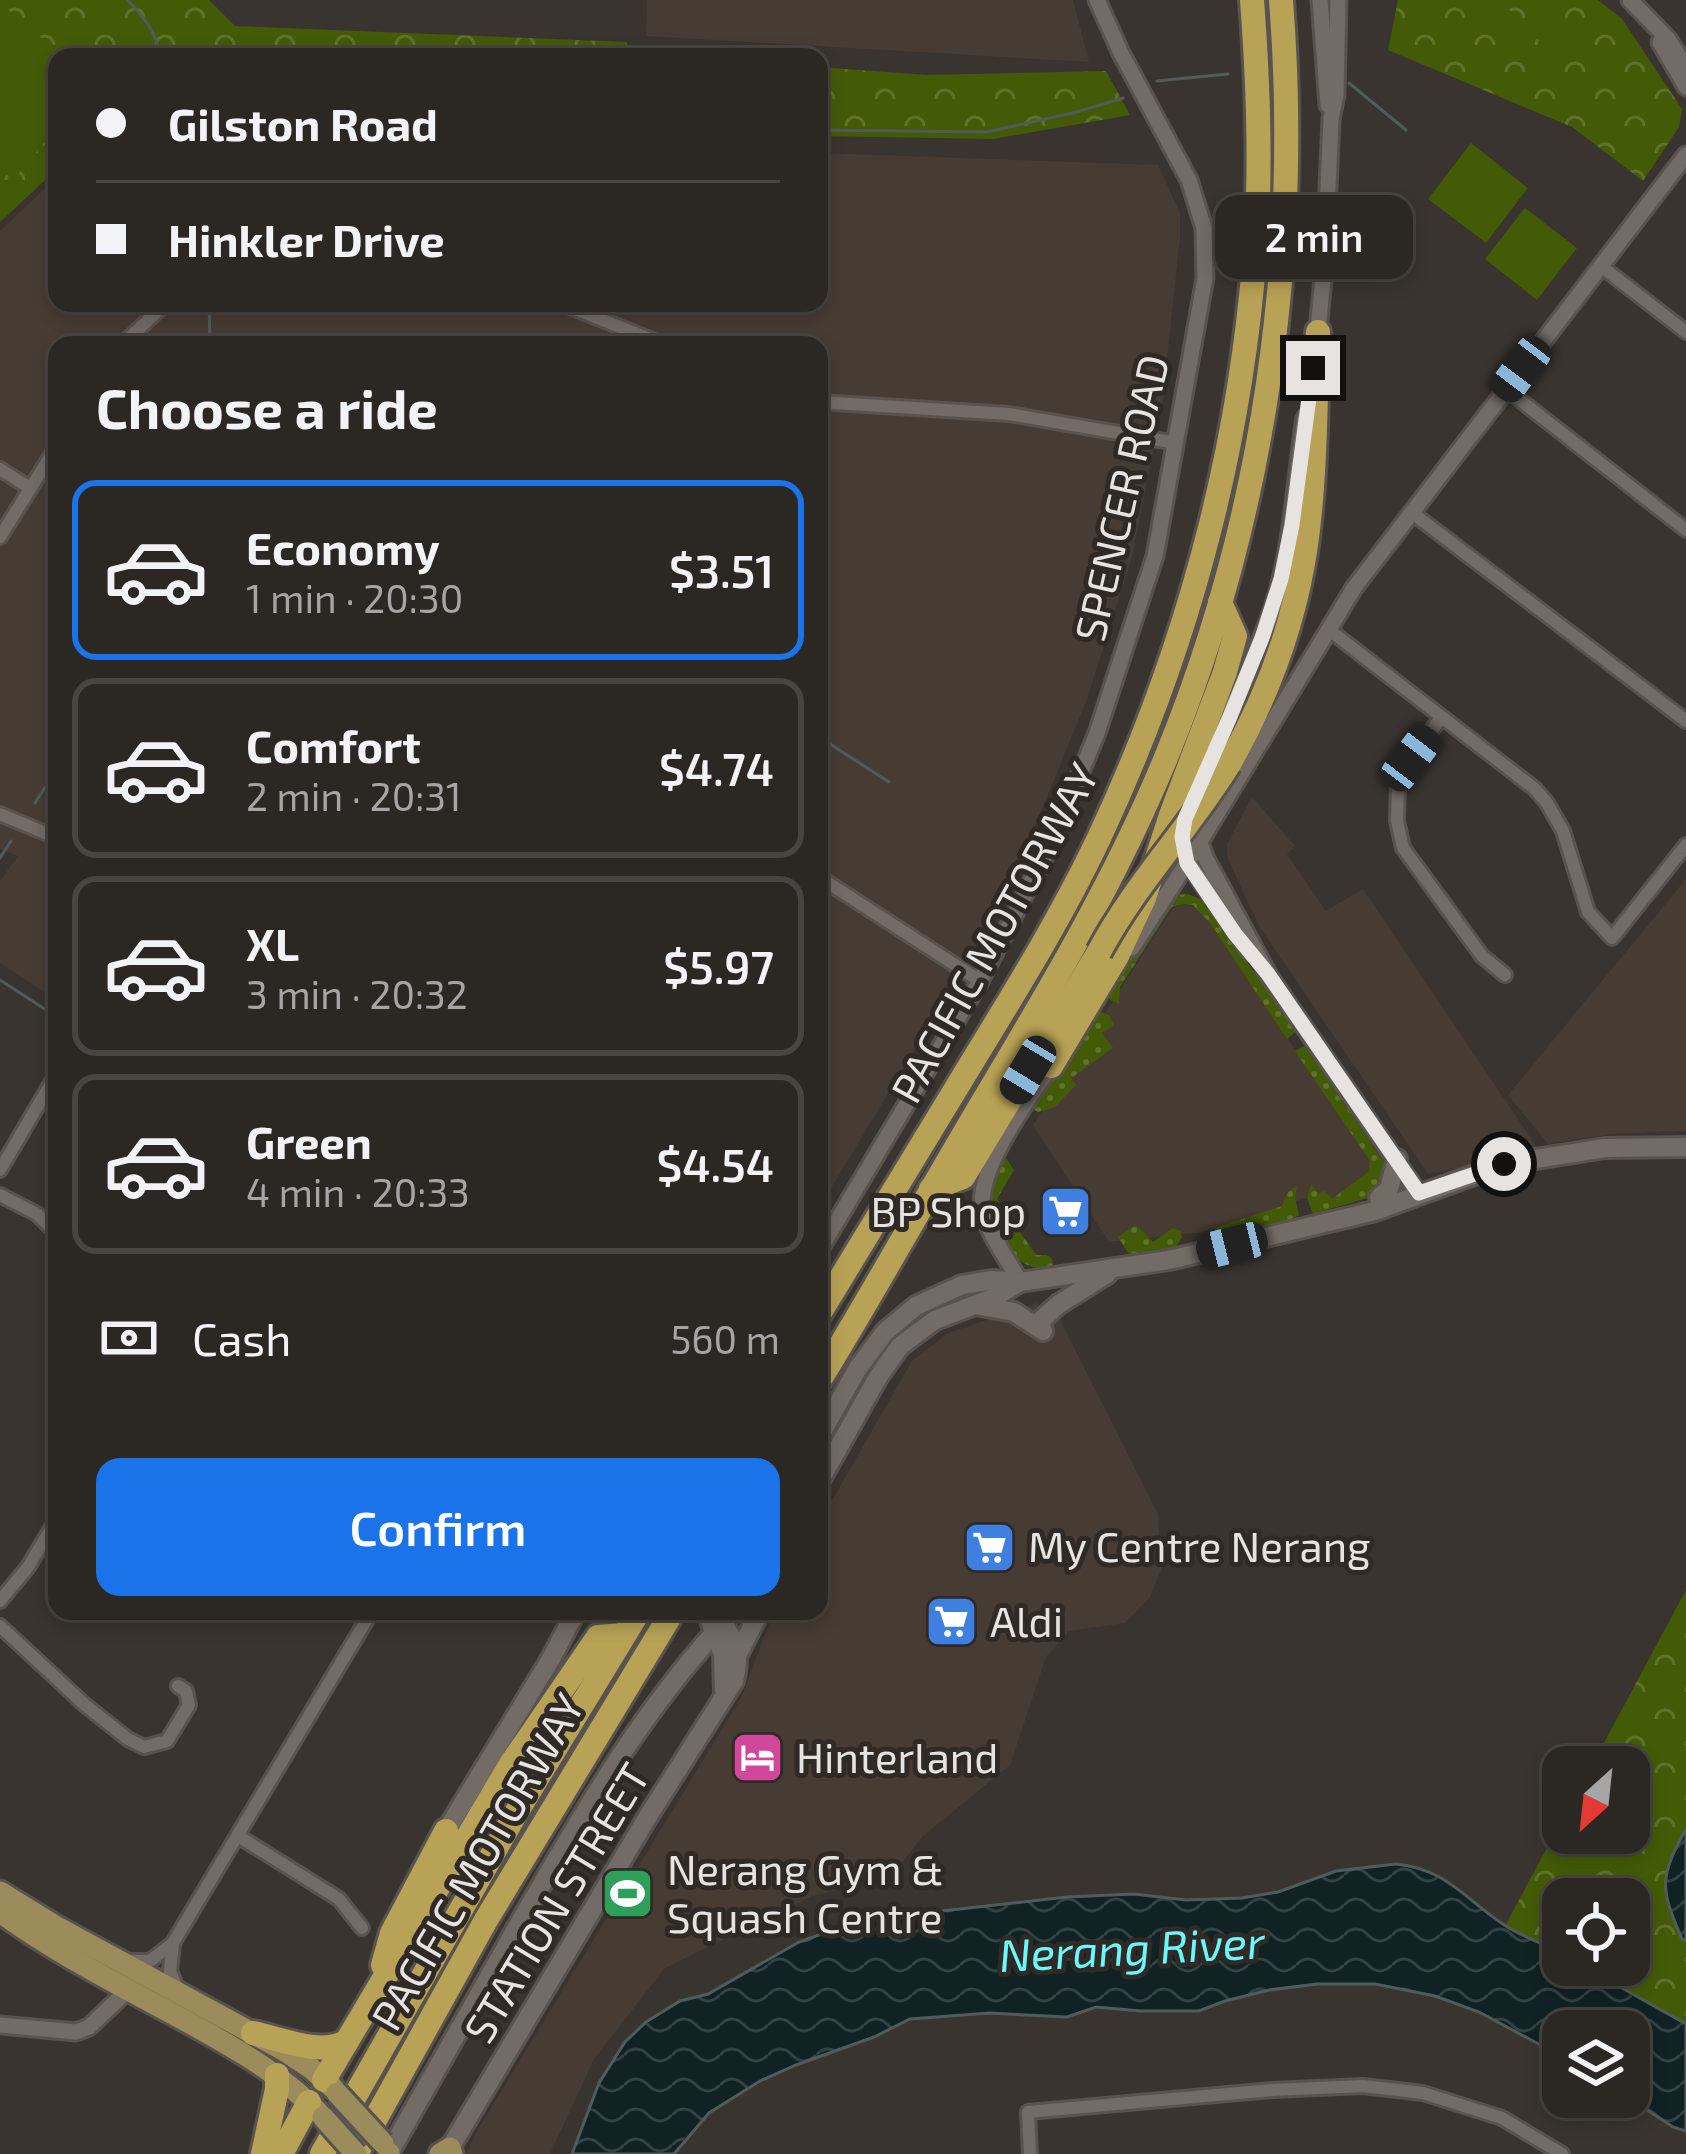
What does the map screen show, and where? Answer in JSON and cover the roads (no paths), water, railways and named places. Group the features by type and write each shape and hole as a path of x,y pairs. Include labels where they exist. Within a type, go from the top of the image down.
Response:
{"highway":[{"name":"PACIFIC MOTORWAY","path":"828,1299 1053,926 1098,841 1163,686 1220,490 1249,314 1258,196 1252,0"},
{"name":"PACIFIC MOTORWAY","path":"828,1366 1106,889 1167,755 1220,602 1248,494 1279,292 1286,141 1281,0"},
{"path":"931,1189 963,1177 1125,908 1184,832 1245,736 1270,678 1297,589 1310,502 1318,332"},
{"path":"1051,1066 1140,908 1225,672 1234,636 1220,602"},
{"name":"PACIFIC MOTORWAY","path":"322,2154 516,1813 633,1620"},
{"name":"PACIFIC MOTORWAY","path":"356,2154 530,1845 707,1620"},
{"path":"330,2086 347,2042 559,1692 598,1637 624,1635"},
{"path":"382,1985 392,1933 446,1831"},
{"path":"253,2033 326,2048 347,2042"},
{"path":"263,2154 277,2075"},
{"path":"281,2154 316,2110"}],"main road":[{"path":"828,1421 885,1331 934,1296 962,1286 1122,1267 1232,1245 1375,1211 1504,1164 1605,1148 1686,1147"},
{"path":"1379,1198 1389,1190 1397,1160"},
{"path":"1232,1245 1379,1198 1419,1193"},
{"path":"973,1305 1008,1310 1041,1327 1084,1287 1122,1267"},
{"path":"828,1467 895,1352 935,1320 1020,1282"},
{"path":"446,1831 571,1620"},
{"path":"0,1912 181,1994 294,2056 330,2086 388,2151 593,1795 685,1665 708,1620"},
{"path":"710,1620 724,1658 724,1695"},
{"path":"712,1620 736,1644 737,1656"},
{"name":"STATION STREET","path":"448,2152 646,1818 735,1678 737,1656 755,1620"},
{"path":"685,1665 706,1668 718,1679 724,1695"},
{"path":"0,1892 130,1973 277,2075 356,2154"},
{"path":"316,2110 330,2086"}],"street":[{"name":"SPENCER ROAD","path":"828,1236 980,981 1051,844 1097,733 1155,556 1205,278 1204,228 1189,180 1097,0"},
{"path":"1320,0 1331,119"},
{"path":"1338,0 1336,95 1318,332 1292,525 1262,638 1183,825 1182,843 1187,863 1235,934 1268,974 1419,1193"},
{"path":"1630,0 1668,39 1686,67"},
{"path":"1649,17 1686,88"},
{"path":"1020,1282 984,1216 988,1172 1009,1132 1187,863 1363,575 1686,155"},
{"path":"1601,266 1686,332"},
{"path":"131,336 157,312"},
{"path":"582,312 642,336"},
{"path":"1506,389 1686,530"},
{"path":"828,404 1009,414 1176,443"},
{"path":"0,537 48,460"},
{"path":"0,469 30,488"},
{"path":"1411,512 1686,721"},
{"path":"1328,629 1518,775 1547,803 1562,831 1588,912 1612,938 1686,845"},
{"path":"1441,718 1411,758 1398,786 1396,821 1403,848 1482,956 1504,975"},
{"path":"1201,788 1196,813 1199,844 1268,974"},
{"path":"2,814 48,834"},
{"path":"828,884 980,981"},
{"path":"1166,894 1183,888 1206,891"},
{"path":"0,1170 48,1088"},
{"path":"0,1195 48,1225"},
{"path":"0,1601 48,1534"},
{"path":"0,2025 76,2032 89,2027 130,1973 173,1943 367,1620"},
{"path":"0,1626 85,1705 144,1747 167,1741 181,1721 189,1705 186,1690 178,1686"},
{"path":"238,1837 339,1899 362,1928"},
{"path":"173,1943 170,1971 181,1994"},
{"path":"1030,2154 1028,2112 1363,2086 1423,2093 1502,2118 1562,2154"}],"water":[{"path":"1686,1829 1686,1941 1670,1907 1666,1883"},
{"name":"Nerang River","path":"1396,1864 1442,1878 1510,1929 1542,1944 1542,1986 1618,1986 1686,2024 1686,2131 1650,2112 1650,2010 1542,2010 1542,2046 1479,2012 1435,1996 1375,1984 1317,1984 1269,1990 1199,2011 1096,2007 1067,2017 989,2013 910,2019 760,2081 709,2113 674,2154 572,2154 599,2083 625,2042 646,2022 680,2001 708,1994 799,1942 861,1920 1067,1897 1242,1898 1278,1892 1336,1871"}],"waterway":[{"path":"128,0 153,33 158,48"},
{"path":"1157,81 1228,74"},
{"path":"1349,83 1406,130"},
{"path":"828,130 987,132 1123,98"},
{"path":"209,312 210,336"},
{"path":"828,743 889,782"},
{"path":"35,803 48,783"},
{"path":"0,858 11,841"},
{"path":"0,980 48,1011"}],"place":[{"name":"BP Shop","path":"1065,1212"},
{"name":"My Centre Nerang","path":"989,1547"},
{"name":"Aldi","path":"951,1622"},
{"name":"Hinterland","path":"757,1758"},
{"name":"Nerang Gym & Squash Centre","path":"628,1894"}]}
